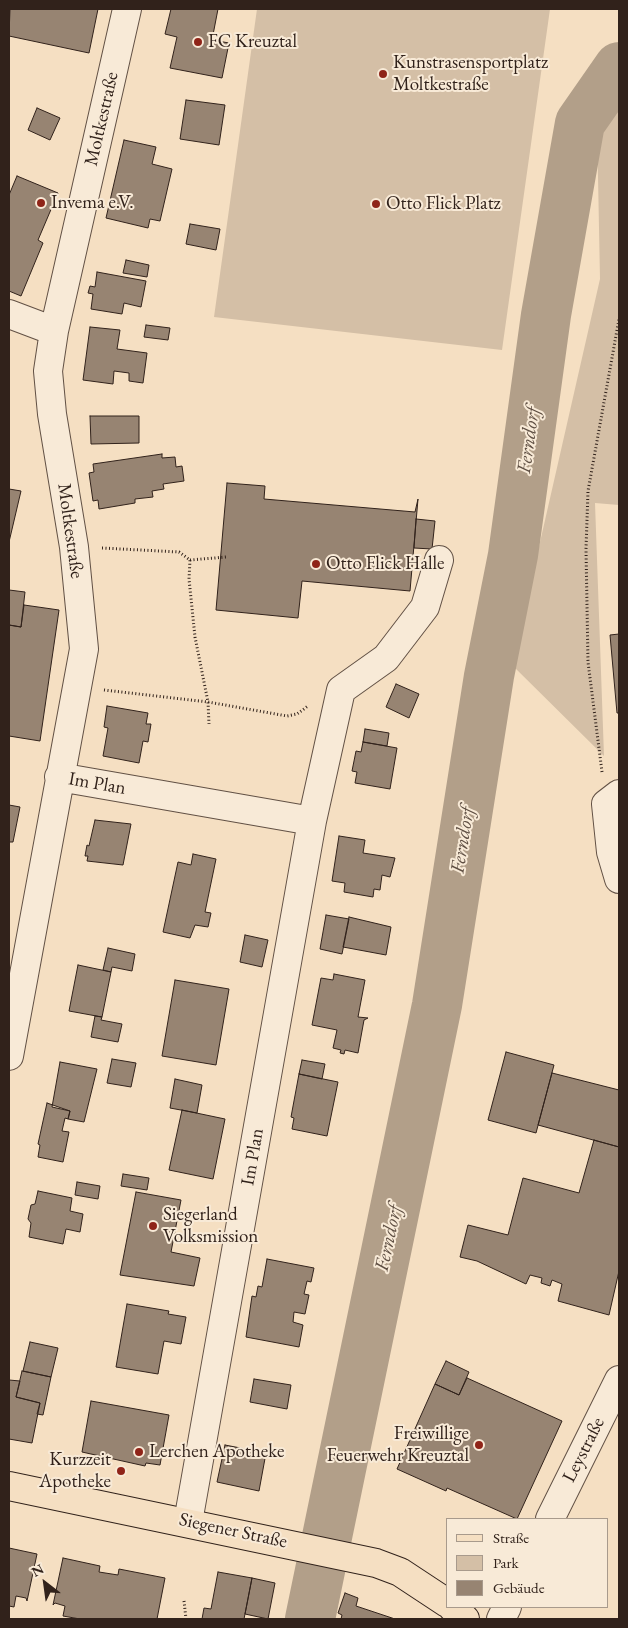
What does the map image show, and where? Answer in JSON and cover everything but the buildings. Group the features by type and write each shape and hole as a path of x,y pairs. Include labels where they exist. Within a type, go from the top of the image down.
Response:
{"main road":[{"name":"Siegener Straße","path":"9,1486 348,1555 400,1572 446,1602"},
{"path":"453,1608 465,1619"}],"street":[{"name":"Moltkestraße","path":"9,1056 84,649 74,547 52,414 48,371 54,331 127,9"},
{"path":"9,314 54,331"},
{"path":"341,690 386,658 425,607 439,560"},
{"name":"Im Plan","path":"188,1522 312,821 341,690"},
{"name":"Im Plan","path":"59,777 312,821"},
{"path":"613,799 611,852 619,879"},
{"name":"Leystraße","path":"550,1518 619,1380"}],"path":[{"path":"613,799 588,662 586,549 588,491 619,319"},
{"path":"74,547 179,552 190,560 226,557"},
{"path":"190,560 189,579 195,637 208,702 209,724"},
{"path":"78,687 208,702 286,716 296,714 323,695 341,690"},
{"path":"184,1601 186,1619"}],"green space":[{"name":"Otto Flick Platz","path":"257,9 550,9 502,350 214,317"},
{"path":"619,92 619,505 595,503 604,756 512,665 600,279 597,125"}],"waterway":[{"name":"Ferndorf","path":"310,1619 437,1005 489,676 513,555 546,315 580,123 619,67"}],"place":[{"name":"FC Kreuztal","path":"198,42"},
{"name":"Kunstrasensportplatz Moltkestraße","path":"383,74"},
{"name":"Invema e.V.","path":"41,203"},
{"name":"Otto Flick Platz","path":"376,204"},
{"name":"Otto Flick Halle","path":"316,564"},
{"name":"Siegerland Volksmission","path":"153,1226"},
{"name":"Freiwillige Feuerwehr Kreuztal","path":"479,1445"},
{"name":"Lerchen Apotheke","path":"139,1452"},
{"name":"Kurzzeit Apotheke","path":"121,1471"}]}
